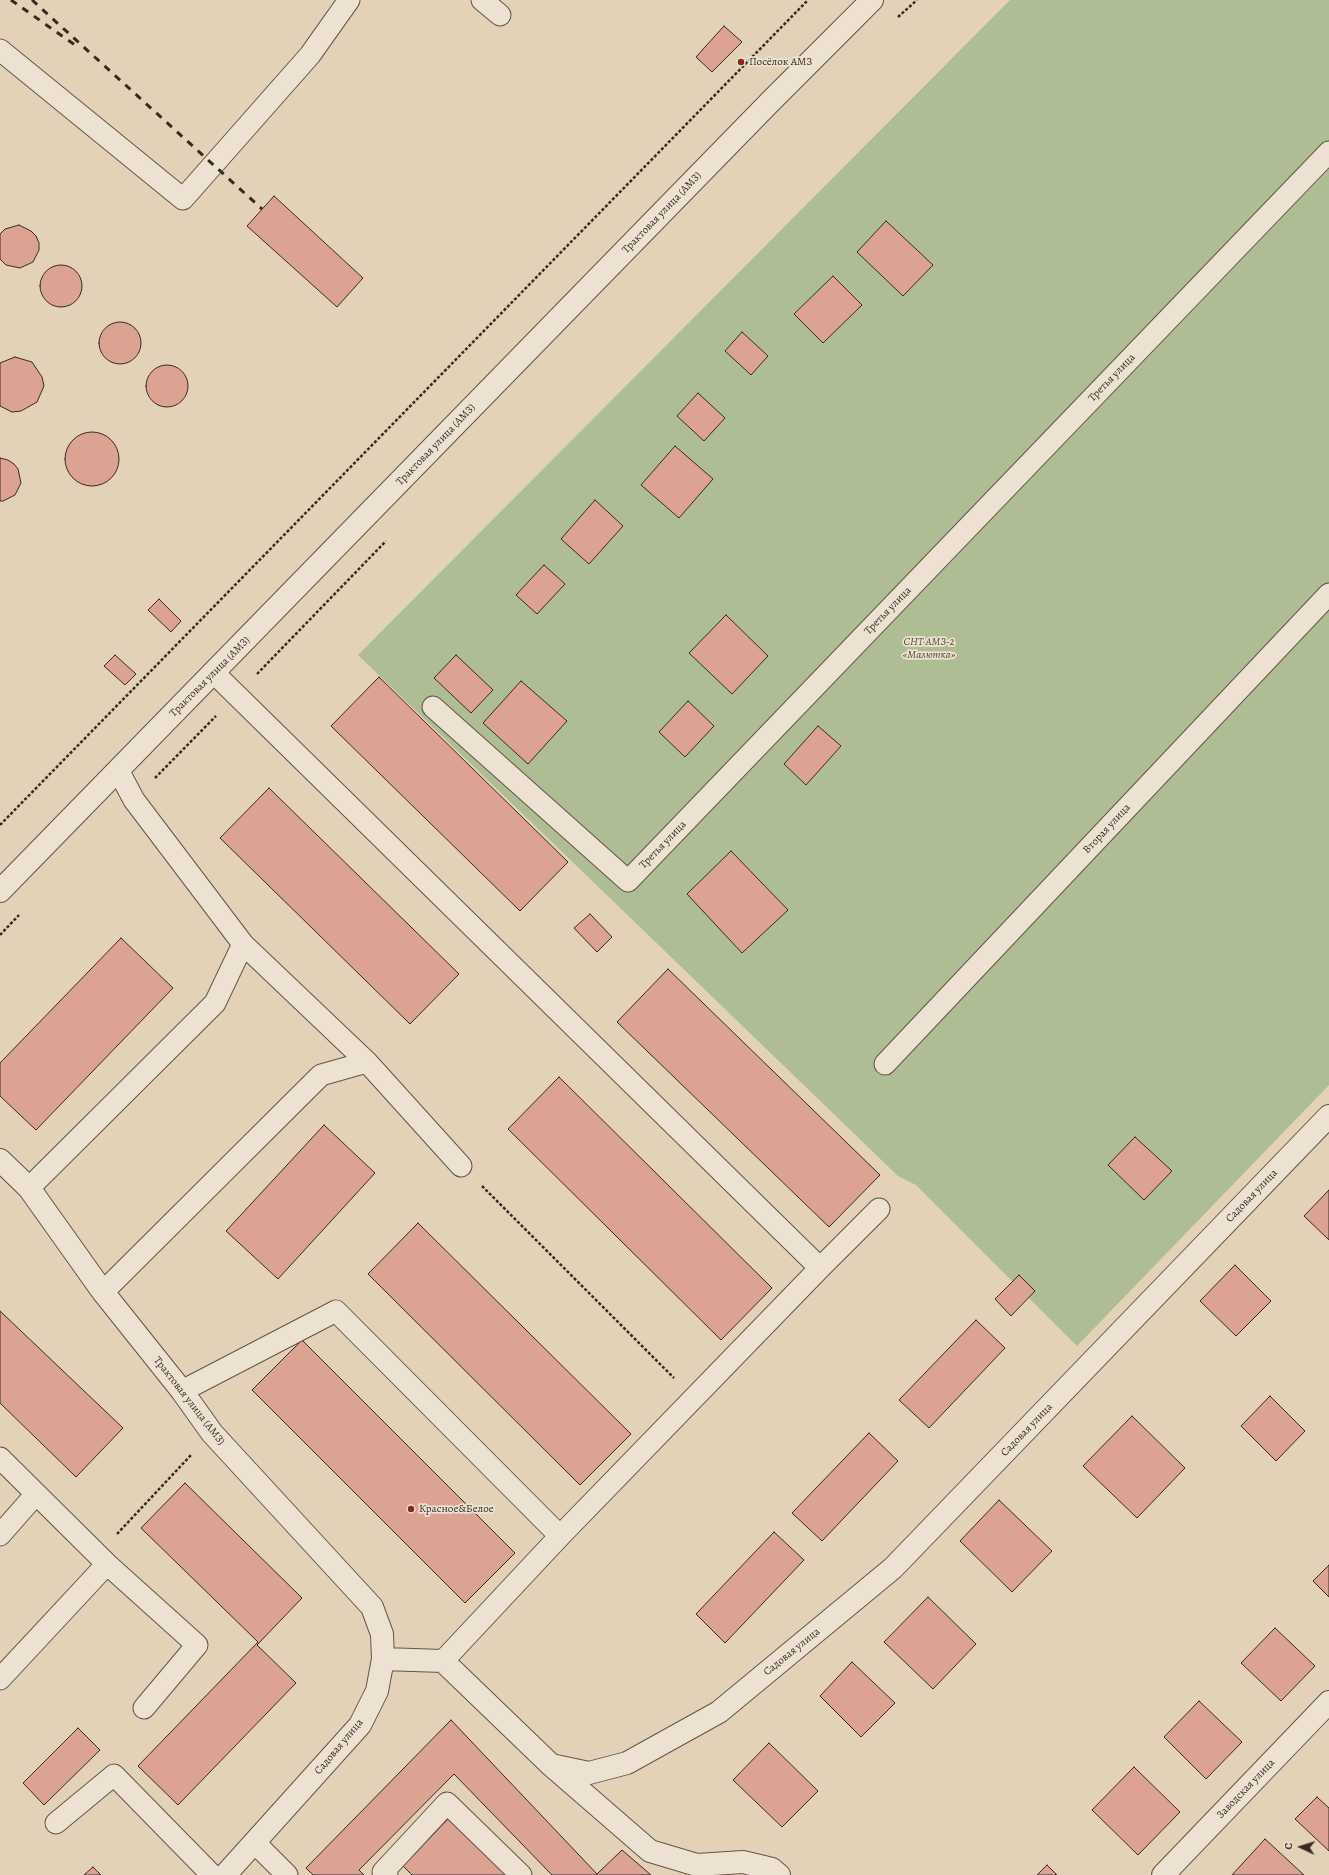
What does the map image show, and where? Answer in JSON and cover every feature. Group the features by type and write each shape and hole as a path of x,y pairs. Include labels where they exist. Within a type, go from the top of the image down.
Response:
{"street":[{"name":"Трактовая улица (АМЗ)","path":"0,891 872,0"},
{"name":"Садовая улица","path":"551,1765 589,1773 627,1763 719,1712 893,1568 1329,1116"},
{"name":"Трактовая улица (АМЗ)","path":"0,1160 29,1188 104,1292 182,1391 212,1433 372,1606 382,1634 383,1659"},
{"name":"Садовая улица","path":"225,1875 360,1725 377,1691 383,1659"},
{"path":"383,1659 443,1661 551,1765 650,1852 697,1865 772,1869 779,1875"},
{"name":"Заводская улица","path":"1162,1875 1329,1702"}],"lane":[{"path":"0,50 183,199 310,55 349,0"},
{"path":"482,0 500,15"},
{"name":"Третья улица","path":"433,707 628,881 1329,152"},
{"name":"Вторая улица","path":"885,1064 1329,594"},
{"path":"214,673 820,1268"},
{"path":"118,770 134,800 244,944 367,1062 461,1166"},
{"path":"29,1188 215,1003 244,944"},
{"path":"104,1292 321,1075 367,1062"},
{"path":"443,1661 560,1536 820,1268 880,1209"},
{"path":"182,1391 336,1311 560,1536"},
{"path":"0,1458 102,1560 197,1645 144,1708"},
{"path":"0,1535 36,1494"},
{"path":"0,1679 102,1560"},
{"path":"56,1823 114,1775 212,1875"},
{"path":"387,1875 384,1872 447,1803 521,1875"},
{"path":"255,1843 287,1875"}],"path":[{"path":"0,825 808,0"},
{"path":"461,1166 694,1398"},
{"path":"102,1560 212,1433"}],"green space":[{"name":"СНТ АМЗ-2 «Малютка»","path":"1010,0 1329,0 1329,1085 1077,1346 916,1185 898,1176 358,655"}],"building":[{"path":"724,26 742,42 712,72 696,57"},
{"path":"274,196 363,278 337,307 247,226"},
{"path":"886,221 933,265 903,296 857,252"},
{"path":"19,225 31,231 36,236 39,243 39,250 33,262 20,268 6,265 0,259 0,234 5,229"},
{"path":"57,265 65,265 73,268 79,274 82,286 79,298 73,304 65,307 57,307 49,304 43,298 40,290 40,282 43,274 49,268"},
{"path":"833,276 862,305 823,343 794,314"},
{"path":"116,322 124,322 132,325 138,331 141,343 138,355 132,361 124,364 116,364 108,361 102,355 99,347 99,339 102,331 108,325"},
{"path":"742,332 768,356 751,375 725,351"},
{"path":"15,357 32,362 42,377 44,386 37,402 21,411 12,412 0,406 0,363"},
{"path":"163,365 171,365 179,368 185,374 188,386 185,398 179,404 171,407 163,407 155,404 149,398 146,390 146,382 149,374 155,368"},
{"path":"698,393 725,418 704,441 677,416"},
{"path":"87,432 97,432 111,440 117,449 119,459 117,469 111,478 97,486 87,486 77,481 70,474 65,464 65,454 70,444 77,437"},
{"path":"675,446 713,479 679,518 641,485"},
{"path":"0,458 8,460 14,464 18,469 21,483 15,495 3,501 0,501"},
{"path":"595,500 623,526 589,564 561,539"},
{"path":"544,565 565,584 537,614 516,595"},
{"path":"159,599 181,621 171,632 148,610"},
{"path":"726,615 768,656 732,694 689,653"},
{"path":"115,655 136,674 125,685 104,666"},
{"path":"456,655 493,690 471,713 434,678"},
{"path":"379,677 568,862 520,911 331,726"},
{"path":"521,681 567,721 528,764 483,723"},
{"path":"688,701 714,726 685,757 659,732"},
{"path":"818,726 841,746 806,785 784,764"},
{"path":"269,788 459,974 410,1024 220,838"},
{"path":"731,851 788,910 742,953 687,894"},
{"path":"590,914 612,937 597,952 574,928"},
{"path":"121,938 173,988 36,1130 0,1096 0,1063"},
{"path":"668,969 880,1175 829,1227 617,1022"},
{"path":"559,1077 772,1288 721,1340 508,1129"},
{"path":"324,1125 375,1173 278,1279 226,1231"},
{"path":"1135,1137 1172,1171 1144,1200 1108,1165"},
{"path":"1329,1190 1329,1240 1304,1216"},
{"path":"418,1223 631,1434 580,1485 368,1274"},
{"path":"1235,1265 1271,1301 1236,1336 1200,1301"},
{"path":"1019,1275 1035,1291 1011,1316 995,1299"},
{"path":"0,1311 123,1428 76,1477 0,1403"},
{"path":"976,1320 1005,1348 929,1428 899,1400"},
{"path":"302,1340 515,1553 465,1603 252,1390"},
{"path":"1270,1396 1305,1431 1276,1461 1241,1426"},
{"path":"1132,1416 1185,1468 1137,1518 1083,1466"},
{"path":"869,1433 898,1461 822,1541 792,1513"},
{"path":"185,1483 302,1598 257,1645 296,1683 178,1805 138,1766 258,1642 141,1528"},
{"path":"999,1500 1052,1551 1012,1592 960,1541"},
{"path":"774,1532 804,1560 725,1643 696,1614"},
{"path":"1329,1565 1329,1597 1313,1581"},
{"path":"928,1597 976,1644 933,1689 884,1642"},
{"path":"1275,1628 1315,1666 1281,1701 1241,1663"},
{"path":"852,1662 895,1703 861,1737 820,1696"},
{"path":"1199,1701 1242,1742 1206,1779 1164,1737"},
{"path":"451,1720 597,1874 622,1850 651,1875 552,1875 454,1774 359,1870 364,1875 313,1875 306,1868"},
{"path":"78,1728 100,1750 44,1805 23,1783"},
{"path":"769,1743 818,1791 782,1827 733,1780"},
{"path":"1134,1767 1180,1812 1138,1855 1092,1810"},
{"path":"1317,1797 1329,1808 1329,1851 1295,1819"},
{"path":"448,1819 506,1875 412,1875 403,1866"},
{"path":"1265,1839 1304,1875 1232,1875"},
{"path":"1047,1865 1057,1875 1037,1875"},
{"path":"93,1867 101,1875 84,1875"}],"railway":[{"path":"11,0 75,45"},
{"path":"32,0 262,209"}],"place":[{"name":"Посёлок АМЗ","path":"741,62"},
{"name":"Красное&Белое","path":"411,1509"}]}
